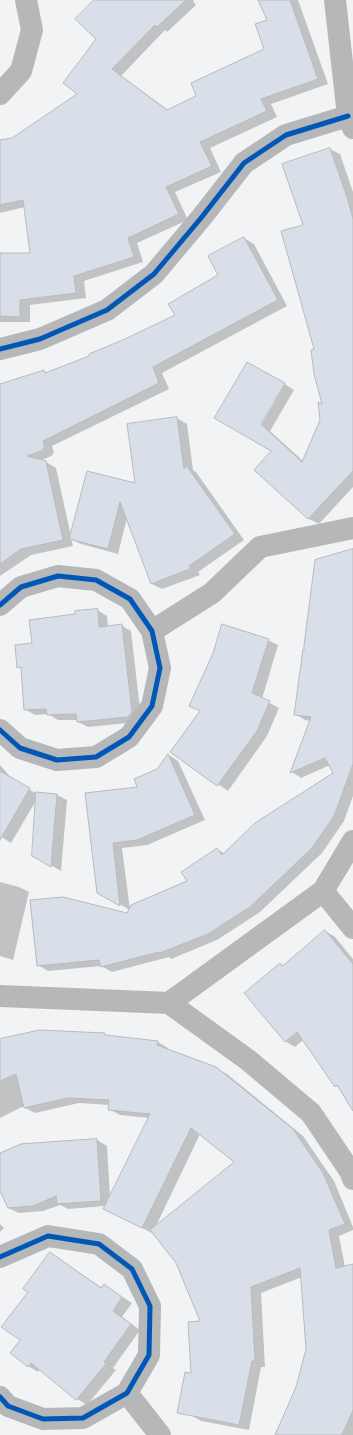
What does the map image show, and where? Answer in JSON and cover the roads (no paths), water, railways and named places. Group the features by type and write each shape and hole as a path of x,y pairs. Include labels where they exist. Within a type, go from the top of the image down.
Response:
{"street":[{"path":"0,94 21,71 32,30 26,0"},
{"path":"0,349 40,339 107,310 154,274 201,218 244,163 286,135 351,122 335,0"},
{"path":"152,631 212,593 260,547 353,528"},
{"path":"0,605 21,587 58,576 96,580 130,599 152,631 160,668 152,706 129,738 96,757 57,760 20,748 0,730"},
{"path":"169,1004 323,890 353,840"},
{"path":"323,890 353,928"},
{"path":"0,996 169,1004 248,1060 311,1113 350,1171 353,1179"},
{"path":"0,1257 48,1236 99,1244 132,1269 150,1306 149,1356 127,1393 83,1418 43,1419 8,1406 0,1397"},
{"path":"127,1393 160,1435"}]}
